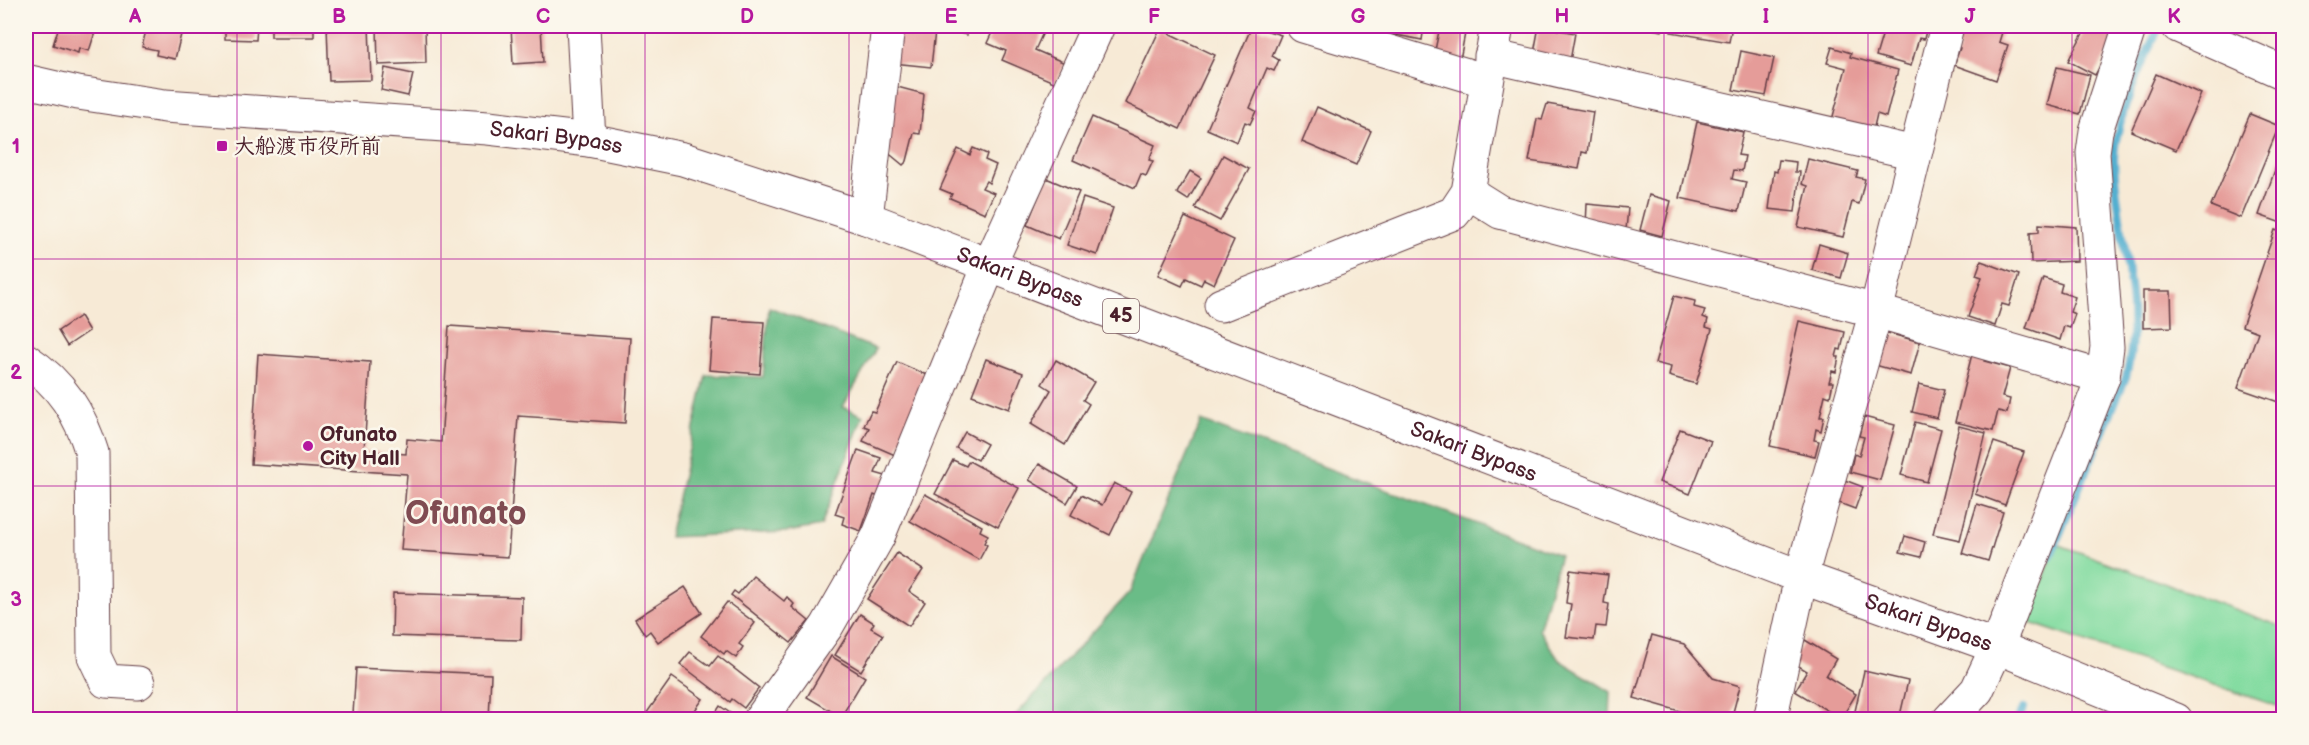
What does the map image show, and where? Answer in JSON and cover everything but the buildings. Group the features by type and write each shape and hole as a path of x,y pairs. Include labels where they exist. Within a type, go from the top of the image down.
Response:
{"main road":[{"path":"583,26 589,140"},
{"path":"866,218 888,26"},
{"path":"760,720 826,626 878,537 989,266 1098,26"},
{"path":"1303,26 1492,54 1915,153"},
{"path":"1770,720 1801,577 1876,311 1947,26"},
{"path":"1949,720 1977,690 1997,647 2103,377 2107,346 2093,153 2096,131 2130,26"},
{"path":"2178,26 2283,73"},
{"path":"1221,305 1454,213 1468,192 1492,54"},
{"name":"Sakari Bypass","path":"26,81 78,93 165,106 488,128 589,140 683,159 866,218 1801,577 1997,647 2176,720"},
{"path":"1468,192 1500,212 1876,311 2103,377"},
{"path":"26,360 40,370 63,393 83,423 92,453 94,656 106,681 138,683"}],"green space":[{"path":"769,307 876,349 843,407 863,416 821,526 787,532 669,537 706,375 763,377"},
{"path":"1201,421 1560,555 1539,630 1559,660 1611,692 1610,719 1012,719 1130,592"},
{"path":"2057,544 2283,627 2283,708 2027,622"}],"waterway":[{"path":"2050,557 2126,377 2131,350 2131,296 2116,186 2115,145 2131,91 2160,26"},
{"path":"2017,720 2024,708"}],"place":[{"name":"大船渡市役所前","path":"222,146"},
{"name":"Ofunato City Hall","path":"308,446"}],"district":[{"name":"Ofunato","path":"466,514"}]}
